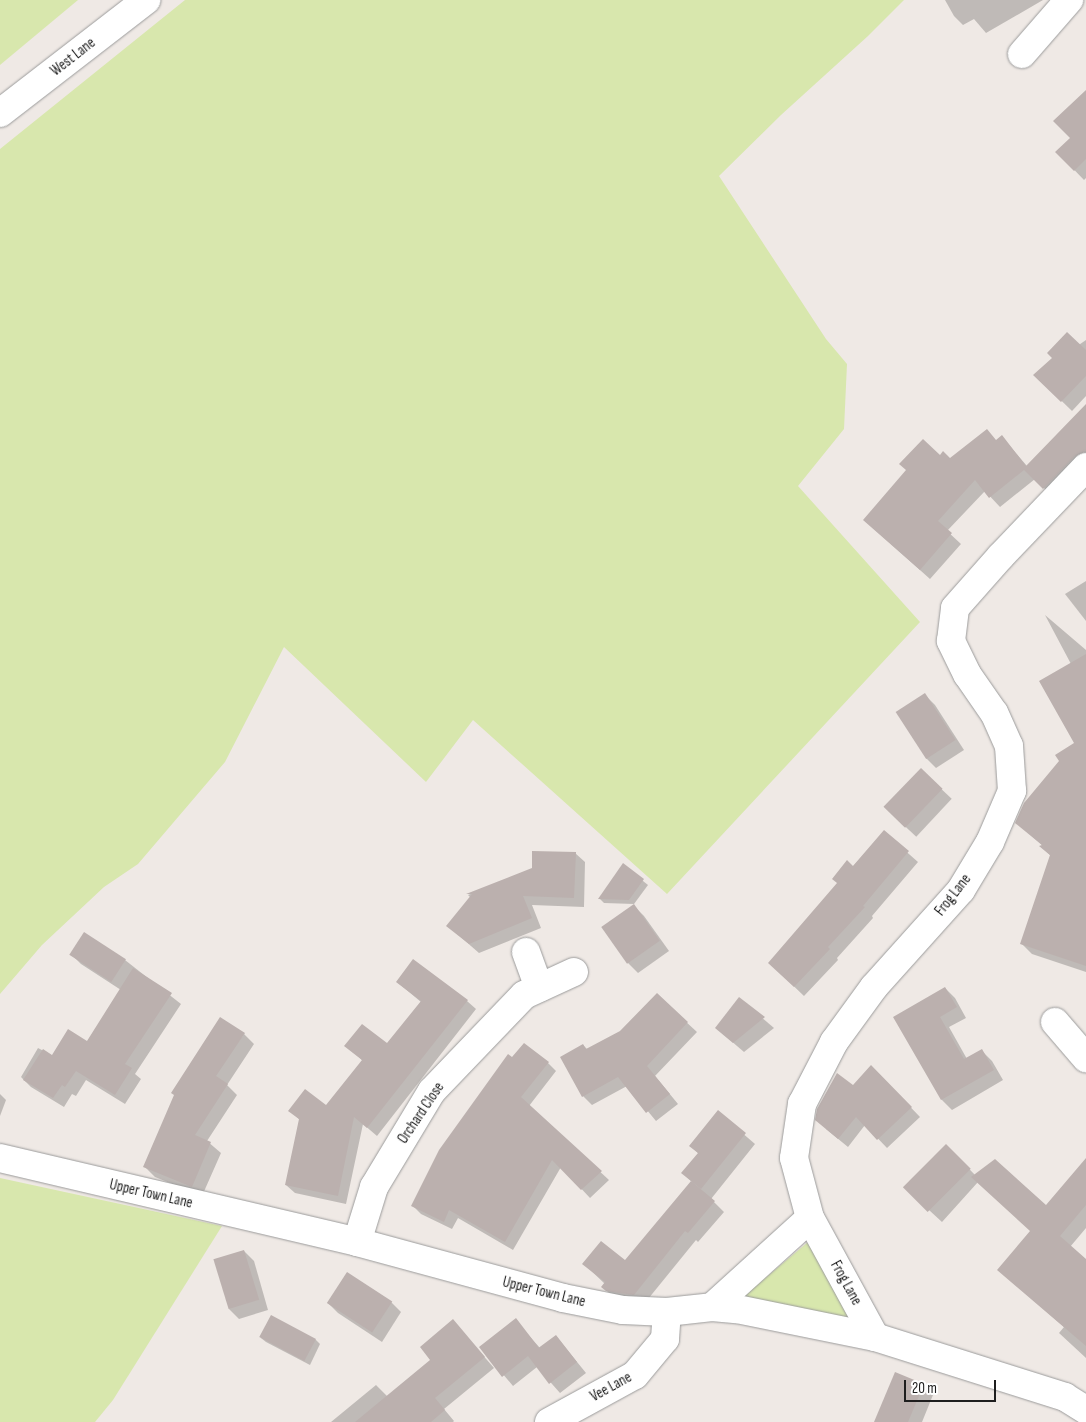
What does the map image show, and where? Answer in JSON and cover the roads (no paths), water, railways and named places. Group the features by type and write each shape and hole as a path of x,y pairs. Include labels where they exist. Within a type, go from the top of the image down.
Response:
{"street":[{"name":"West Lane","path":"0,113 146,0"},
{"path":"1022,54 1069,0"},
{"name":"Frog Lane","path":"875,1337 810,1218 794,1158 802,1104 834,1042 863,1003 961,890 990,842 1012,792 1009,746 994,713 967,674 951,640 955,608 1001,556 1086,467"},
{"path":"526,952 539,988"},
{"name":"Orchard Close","path":"358,1242 374,1186 432,1091 524,995 574,972"},
{"path":"1055,1022 1086,1058"},
{"name":"Upper Town Lane","path":"0,1158 358,1242 563,1298 624,1310 667,1312 712,1307 737,1309 875,1337 1065,1397 1086,1410"},
{"path":"712,1307 810,1218"},
{"name":"Vee Lane","path":"549,1422 634,1375 665,1339 667,1312"}]}
